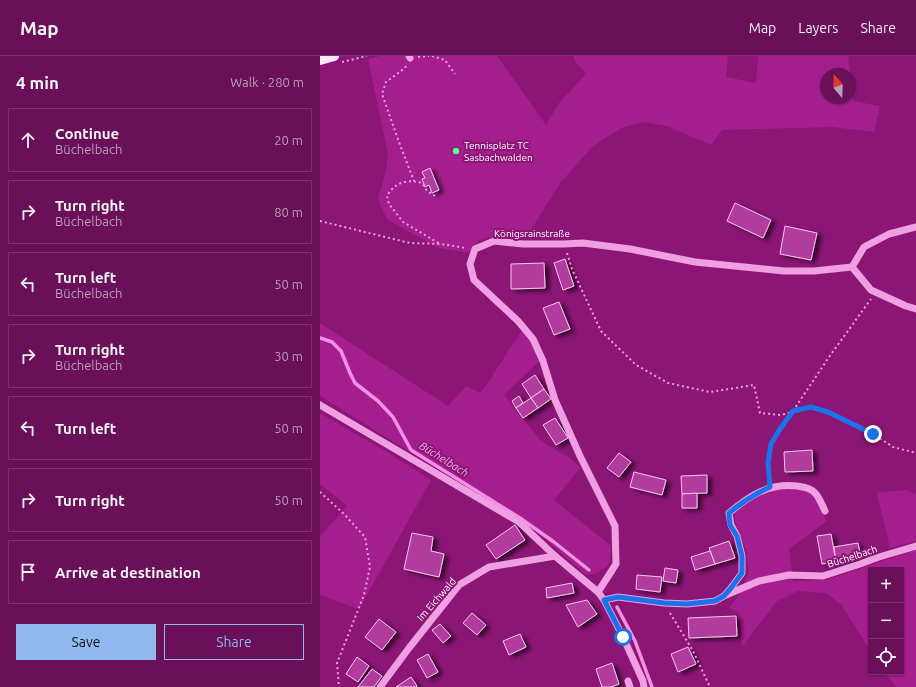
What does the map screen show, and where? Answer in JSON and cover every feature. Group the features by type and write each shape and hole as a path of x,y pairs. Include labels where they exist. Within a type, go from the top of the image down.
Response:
{"main road":[{"path":"320,60 334,56"}],"street":[{"path":"916,227 889,234 864,247 852,267 875,293 916,309"},
{"name":"Königsrainstraße","path":"475,249 494,241 523,244 583,243 630,249 695,262 784,271 830,270 852,267"},
{"path":"475,249 470,264 474,280 518,321 533,339 543,361 555,400 580,456 615,526 616,564 598,592"},
{"path":"320,405 519,522 555,556 598,592 604,600 623,637 643,681 644,687"},
{"path":"724,596 742,573 742,556 737,536 730,525 729,513 758,492 770,487 786,485 808,488 816,493 825,511"},
{"name":"Büchelbach","path":"604,600 618,597 664,603 687,604 715,601 760,581 789,575 823,576 916,546"},
{"name":"Im Eichwald","path":"380,687 459,585 489,567 555,556"}],"path":[{"path":"432,56 445,60 455,74"},
{"path":"410,57 405,68 386,82 382,94 414,181"},
{"path":"435,196 427,191 422,183 414,181 400,183 391,189 387,196 389,204 403,222 441,244"},
{"path":"320,221 410,244 441,244 475,249"},
{"path":"564,244 572,269 601,331 636,366 668,383 710,392 754,385 760,413 781,415 811,407 828,412 873,434 893,447 916,453"},
{"path":"770,487 768,463 771,444 829,357 875,293"},
{"path":"320,492 344,514 365,537 370,567 364,595 337,663 339,687"},
{"path":"664,603 693,651 710,687"}],"shaded area":[{"path":"380,56 497,56 546,125 559,103 586,74 576,63 573,56 728,56 726,77 756,83 758,56 848,56 849,68 820,68 820,104 856,104 856,102 880,106 874,132 832,127 722,130 711,145 667,126 642,122 621,128 592,147 561,182 527,236 501,235 479,240 469,253 439,248 387,219 378,198 386,172 388,154 368,59"},
{"path":"320,323 448,406 466,386 481,393 522,330 532,343 539,361 504,395 540,440 573,460 580,468 554,500 611,546 609,565 598,573 586,575 531,527 320,396"},
{"path":"320,413 392,455 431,480 359,609 320,595 320,537 347,506 320,484"},
{"path":"787,488 806,490 815,497 827,521 789,549 793,581 827,580 916,550 916,687 897,687 886,675 904,675 904,567 868,567 868,647 841,604 825,593 798,591 777,601 742,647 739,612 729,608 738,596 749,571 746,550 735,521 735,513 745,503 763,493"},
{"path":"905,490 916,494 916,541 890,548 877,493"}],"building":[{"path":"430,168 439,190 432,193 429,185 425,187 422,179 425,178 422,172"},
{"path":"735,203 771,220 763,238 727,221"},
{"path":"785,226 817,233 811,260 780,254"},
{"path":"565,259 574,286 563,290 554,263"},
{"path":"544,263 545,288 511,289 511,264"},
{"path":"559,302 570,329 554,335 543,308"},
{"path":"535,375 544,389 531,398 522,384"},
{"path":"544,389 551,399 538,408 531,398"},
{"path":"519,396 523,403 516,408 512,401"},
{"path":"531,398 538,408 523,418 516,408"},
{"path":"555,418 568,438 556,445 543,425"},
{"path":"812,450 813,471 785,472 784,452"},
{"path":"619,453 631,462 619,477 607,468"},
{"path":"634,472 666,480 662,495 630,487"},
{"path":"707,475 707,493 682,494 681,476"},
{"path":"697,493 697,508 682,508 682,494"},
{"path":"515,525 525,540 496,559 486,545"},
{"path":"412,533 433,537 431,551 444,554 439,577 404,569"},
{"path":"831,534 836,562 822,564 817,536"},
{"path":"729,541 735,558 715,564 709,548"},
{"path":"858,543 861,558 836,562 834,547"},
{"path":"710,551 715,564 695,570 691,557"},
{"path":"665,568 678,570 676,583 663,581"},
{"path":"637,575 662,577 660,592 636,589"},
{"path":"572,583 574,593 547,598 546,588"},
{"path":"587,600 597,614 578,627 566,605"},
{"path":"472,613 486,625 477,635 463,623"},
{"path":"736,616 737,636 689,638 688,618"},
{"path":"379,619 396,632 382,650 365,637"},
{"path":"440,624 451,636 443,643 432,630"},
{"path":"520,634 526,647 509,655 503,641"},
{"path":"688,647 696,664 678,672 671,654"},
{"path":"428,654 438,672 427,678 417,660"},
{"path":"357,657 369,666 358,682 346,674"},
{"path":"612,663 619,684 611,687 602,687 596,669"},
{"path":"372,669 382,676 374,687 358,687"},
{"path":"411,677 417,686 416,687 396,687"}],"waterway":[{"name":"Büchelbach","path":"320,338 332,342 341,351 355,383 378,401 393,417 411,450 520,518 554,542 589,570"},
{"name":"Büchelbach","path":"617,607 635,641 652,687"}],"place":[{"name":"Tennisplatz TC Sasbachwalden","path":"456,151"}],"route":[{"path":"623,637 604,600 618,597 664,603 687,604 715,601 724,596 731,588 742,573 742,556 737,536 730,525 729,513 758,492 770,487 768,463 771,444 793,411 811,407 828,412 873,434"}]}
